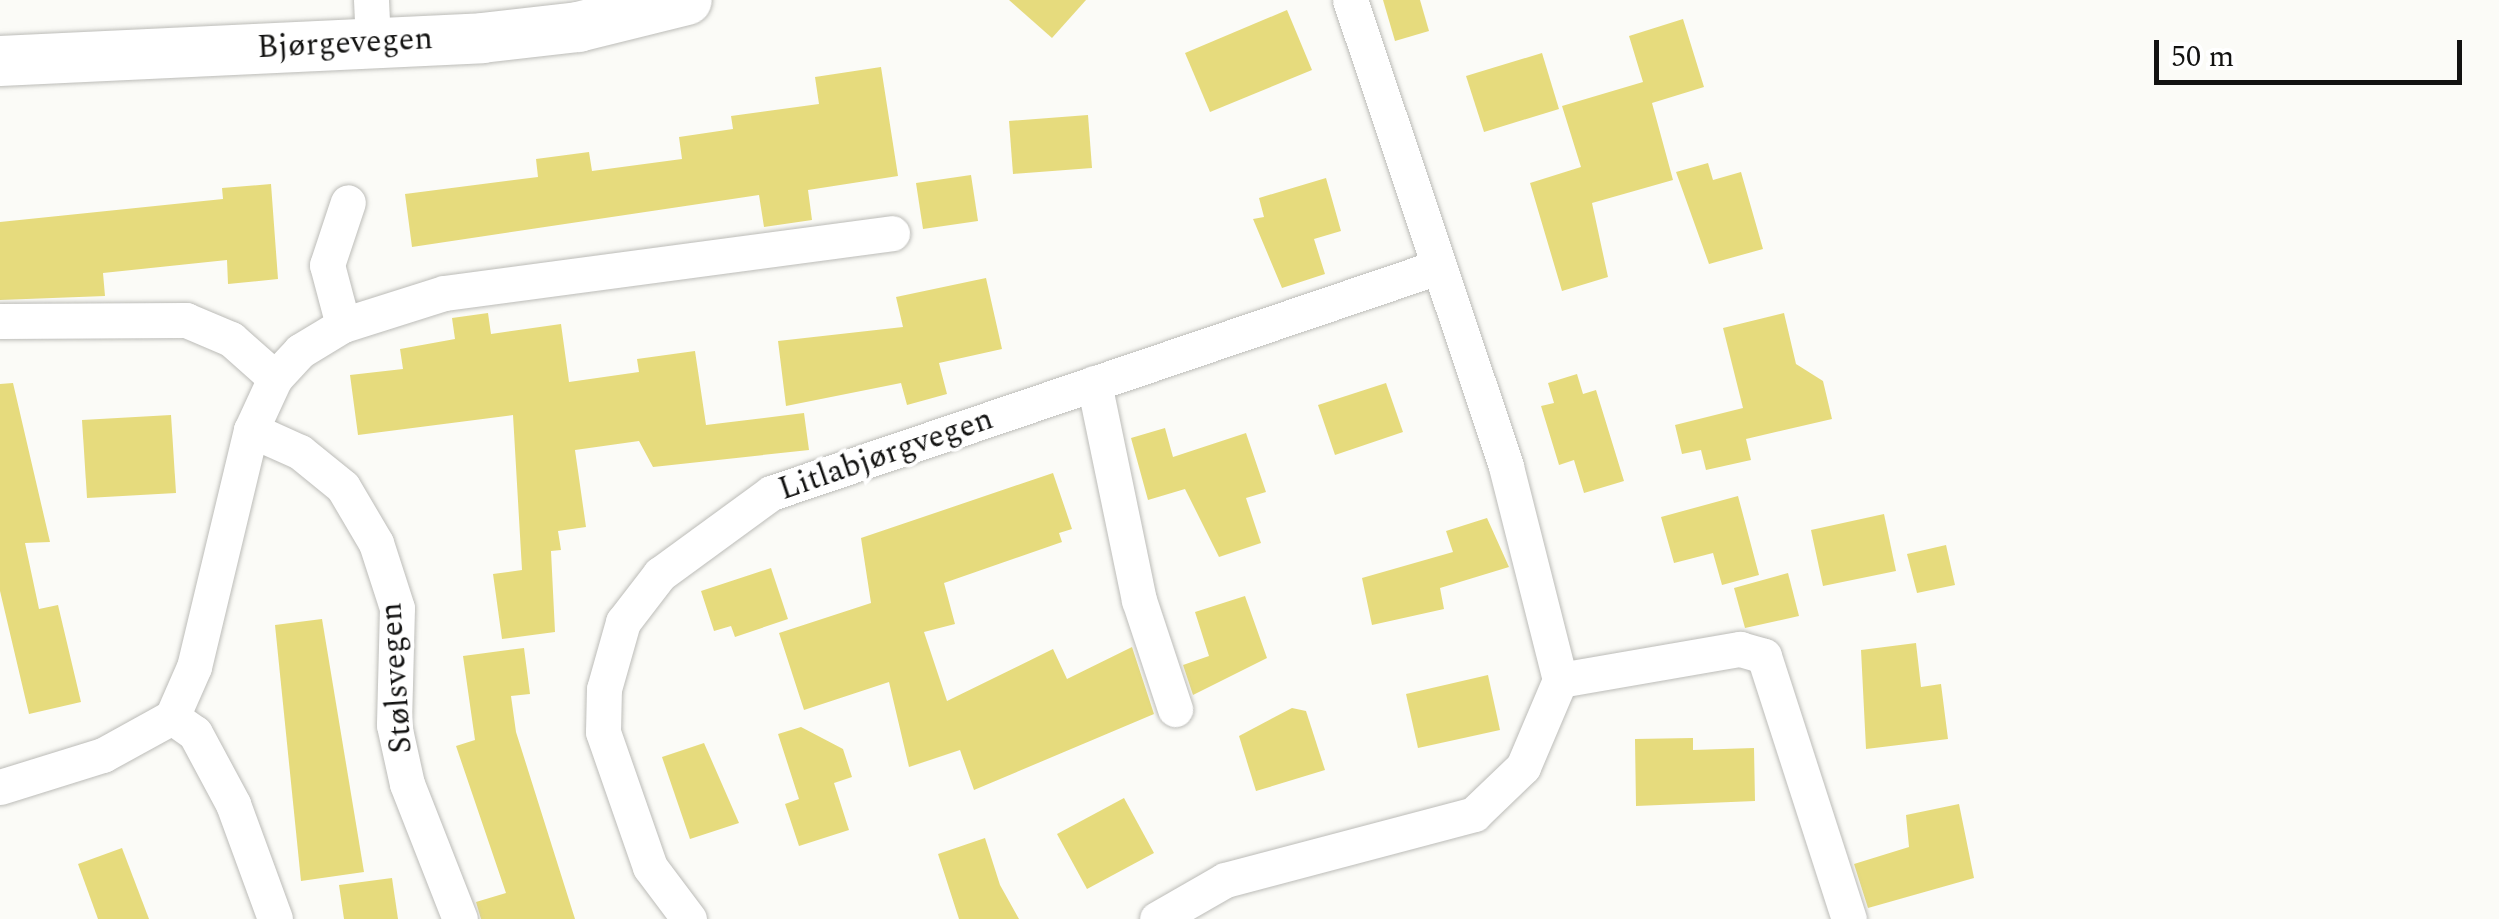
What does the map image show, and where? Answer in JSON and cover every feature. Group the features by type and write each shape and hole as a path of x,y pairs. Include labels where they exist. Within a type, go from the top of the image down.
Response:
{"street":[{"name":"Bjørgevegen","path":"0,62 372,21 578,27 687,0"},
{"path":"1158,919 1225,880 1474,814 1513,783 1560,680 1506,466 1350,0"},
{"path":"343,325 327,264 348,202"},
{"path":"0,787 103,755 172,717 194,668 251,430 275,378 343,325 444,293 892,233"},
{"name":"Litlabjørgvegen","path":"689,919 650,867 616,790 604,689 624,622 660,574 770,494 1438,267"},
{"path":"0,321 186,320 231,339 275,378"},
{"path":"1094,384 1139,600 1175,709"},
{"name":"Stølsvegen","path":"251,430 300,452 343,487 376,543 398,608 394,725 407,784 460,919"},
{"path":"1560,680 1740,649 1764,656 1849,919"},
{"path":"172,717 195,733 234,804 275,919"}],"building":[{"path":"1009,0 1086,0 1052,38"},
{"path":"1383,0 1420,0 1429,31 1395,41"},
{"path":"1287,10 1312,70 1210,112 1185,53"},
{"path":"1683,19 1704,87 1652,103 1673,180 1592,203 1608,277 1562,291 1530,183 1581,167 1562,106 1643,82 1629,36"},
{"path":"1542,53 1559,109 1484,132 1466,76"},
{"path":"881,67 898,176 808,190 812,220 764,227 759,195 412,247 405,194 538,177 536,159 589,152 592,171 682,159 679,137 733,129 731,116 819,104 815,77"},
{"path":"1088,115 1092,168 1013,174 1009,121"},
{"path":"1708,163 1713,180 1741,172 1763,249 1709,264 1676,172"},
{"path":"971,175 978,221 923,229 916,183"},
{"path":"1326,178 1341,231 1314,239 1325,274 1282,288 1253,219 1264,217 1259,198"},
{"path":"271,184 278,279 228,284 227,260 103,273 105,296 0,300 0,222 223,199 222,188"},
{"path":"986,278 1002,349 939,363 947,394 907,405 901,383 786,406 778,341 903,327 896,297"},
{"path":"488,313 491,334 561,324 569,382 639,372 637,359 695,351 706,425 804,413 809,450 653,467 639,441 575,450 586,527 558,531 561,550 551,551 555,632 502,639 493,574 522,570 513,415 358,435 350,375 403,369 400,349 455,339 452,318"},
{"path":"1784,313 1796,364 1823,381 1832,419 1746,439 1751,460 1706,470 1701,450 1682,454 1675,425 1743,408 1723,328"},
{"path":"1577,374 1583,394 1596,390 1624,481 1584,493 1574,460 1559,465 1541,406 1554,403 1548,383"},
{"path":"13,383 50,542 25,543 39,609 58,605 81,702 29,714 0,591 0,384"},
{"path":"1386,383 1403,432 1335,455 1318,405"},
{"path":"171,415 176,493 87,498 82,420"},
{"path":"1165,428 1173,457 1246,433 1266,492 1246,498 1261,543 1219,557 1185,489 1148,500 1131,438"},
{"path":"1053,473 1072,529 1059,533 1062,542 944,583 955,624 924,632 947,701 1053,649 1067,679 1132,647 1154,714 974,790 960,750 909,767 889,682 804,710 779,633 871,603 861,538"},
{"path":"1738,496 1759,575 1722,585 1713,553 1674,563 1661,517"},
{"path":"1884,514 1896,571 1823,586 1811,530"},
{"path":"1487,518 1509,567 1440,588 1444,609 1372,625 1362,578 1453,552 1446,531"},
{"path":"1946,545 1955,585 1917,593 1907,554"},
{"path":"771,568 788,619 735,637 731,626 714,631 701,591"},
{"path":"1788,573 1799,616 1745,628 1734,588"},
{"path":"1245,596 1267,658 1193,695 1183,665 1209,656 1195,612"},
{"path":"322,619 364,872 301,881 275,625"},
{"path":"1916,643 1921,687 1941,684 1948,739 1866,749 1861,650"},
{"path":"524,648 530,694 511,696 516,732 575,919 481,919 476,902 506,893 456,746 475,740 463,656"},
{"path":"1488,675 1500,730 1418,748 1406,694"},
{"path":"1292,708 1306,711 1325,770 1256,791 1239,736"},
{"path":"801,727 843,749 852,777 834,783 849,830 799,846 785,804 799,799 778,734"},
{"path":"1693,738 1693,750 1754,748 1755,801 1636,806 1635,739"},
{"path":"704,743 739,823 690,839 662,757"},
{"path":"1124,798 1154,853 1087,889 1057,834"},
{"path":"1959,804 1974,878 1868,908 1854,864 1909,847 1906,815"},
{"path":"985,838 1000,885 1019,919 959,919 938,854"},
{"path":"122,848 149,919 98,919 78,864"},
{"path":"392,878 398,919 344,919 339,885"}]}
